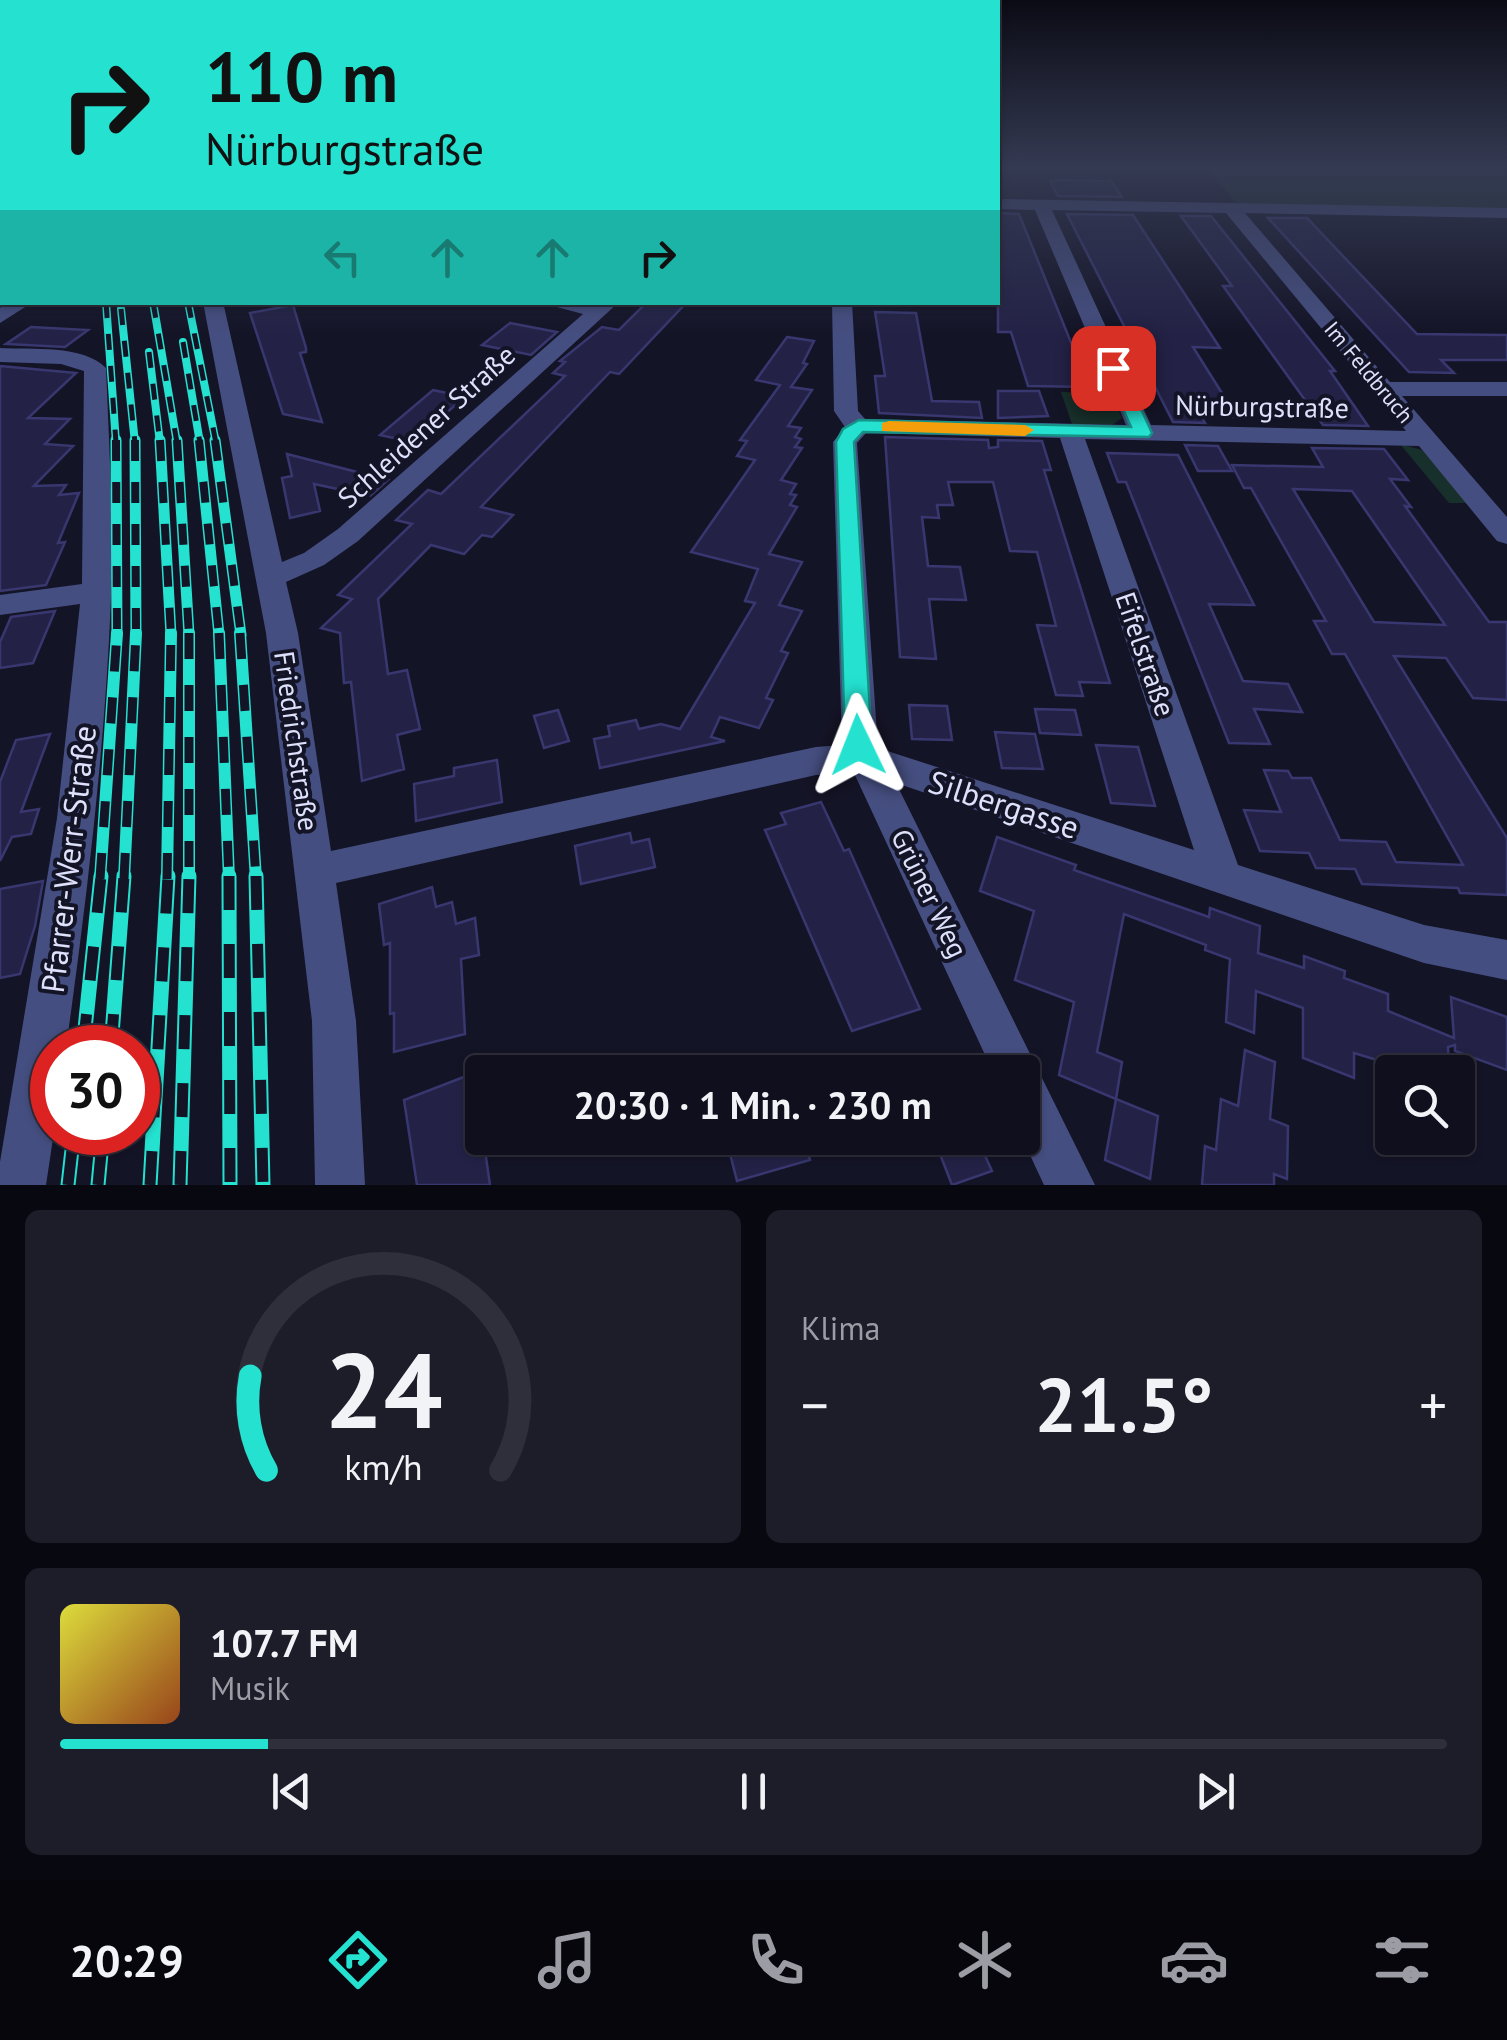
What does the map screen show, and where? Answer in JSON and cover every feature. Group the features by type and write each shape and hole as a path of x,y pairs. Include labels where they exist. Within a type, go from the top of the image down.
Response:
{"street":[{"path":"1050,224 1142,433"},
{"name":"Im Feldbruch","path":"1245,224 1507,535"},
{"name":"Friedrichstraße","path":"215,305 273,577 316,871 334,1021 340,1185"},
{"path":"842,305 846,411 849,420 859,426"},
{"name":"Schleidener Straße","path":"273,577 314,559 348,535 604,307"},
{"name":"Pfarrer-Werr-Straße","path":"0,355 71,359 95,368 96,592 80,783 21,1185"},
{"name":"Nürburgstraße","path":"1383,389 1507,388"},
{"name":"Nürburgstraße","path":"859,426 1425,439"},
{"name":"Grüner Weg","path":"859,426 845,442 858,745 1009,1055"},
{"name":"Eifelstraße","path":"1070,432 1222,876"},
{"path":"0,605 96,592"},
{"name":"Silbergasse","path":"316,871 816,761 865,758 1424,944 1507,960"},
{"path":"1040,1122 1070,1185"}],"green space":[{"path":"1061,392 1111,393 1122,418 1112,425 1072,424"},
{"path":"1400,444 1422,450 1470,503 1449,503"}],"building":[{"path":"1000,224 1023,224 1089,387 1028,386 1011,332 998,332"},
{"path":"1072,224 1139,224 1220,348 1193,347 1237,417 1201,416 1205,423 1173,422"},
{"path":"1187,224 1218,224 1335,371 1330,371 1368,426 1323,425 1223,286 1232,286"},
{"path":"1274,224 1313,224 1417,334 1507,335 1507,360 1441,360 1454,373 1409,372"},
{"path":"293,305 306,348 306,352 300,353 322,422 283,414 250,313"},
{"path":"644,305 684,305 619,374 610,372 481,507 513,515 492,537 482,535 464,554 431,545 378,599 388,674 407,670 420,729 397,735 404,769 362,781 351,682 344,683 340,633 321,628 352,599 338,595 412,524 396,520 428,490 441,494 565,376 553,373 565,362 560,361 602,327 619,330"},
{"path":"875,312 916,313 932,401 979,402 982,418 879,413 875,376 885,376"},
{"path":"510,323 557,332 531,355 482,345"},
{"path":"31,327 88,330 65,347 6,344"},
{"path":"787,337 814,341 803,363 807,364 791,387 812,390 788,426 801,428 795,437 801,439 795,447 802,448 781,480 796,484 790,494 796,495 790,505 797,507 769,554 802,562 779,605 802,611 781,651 788,653 766,698 773,700 759,728 720,717 711,737 725,741 600,768 594,739 610,736 608,726 636,720 639,729 661,724 680,729 755,603 745,601 758,569 691,552 755,460 737,456 747,441 740,440 780,385 756,380"},
{"path":"0,366 76,373 28,418 70,419 45,444 73,446 34,486 66,485 59,495 79,493 58,543 65,542 46,585 0,591"},
{"path":"433,390 465,397 412,442 380,435"},
{"path":"998,391 1039,391 1048,416 998,418"},
{"path":"885,437 988,440 989,448 998,447 998,440 1042,441 1051,470 1044,470 1110,683 1079,682 1083,696 1056,695 1037,625 1056,626 1037,552 1010,551 993,482 948,482 953,505 937,505 939,518 922,517 928,566 960,567 966,600 929,599 936,659 900,657"},
{"path":"1185,445 1218,446 1232,471 1198,471"},
{"path":"1312,448 1384,449 1408,480 1390,479 1411,507 1405,506 1489,622 1507,622 1507,700 1473,698 1446,658 1394,656 1507,838 1507,895 1460,893 1458,888 1362,884 1355,869 1316,868 1309,853 1260,851 1244,810 1281,812 1264,770 1288,771 1292,778 1311,778 1340,840 1386,842 1396,862 1463,865 1345,654 1332,654 1314,621 1326,621 1251,488 1244,488 1232,465 1323,467","holes":["1293,489 1352,491 1445,625 1374,622"]},
{"path":"1107,453 1178,455 1254,605 1209,604 1243,681 1288,684 1302,712 1254,709 1270,744 1229,743 1126,482 1118,482"},
{"path":"287,454 388,480 370,496 314,484 320,511 290,518 282,478 292,476"},
{"path":"55,611 33,663 0,668 0,642 11,617"},
{"path":"909,705 947,706 952,740 912,739"},
{"path":"1035,709 1075,710 1081,735 1040,733"},
{"path":"558,710 569,741 544,748 534,716"},
{"path":"995,732 1035,734 1043,769 1002,768"},
{"path":"50,734 21,812 39,809 31,834 12,837 0,861 0,782 16,740"},
{"path":"1096,745 1138,747 1155,806 1111,803"},
{"path":"497,760 502,802 416,821 414,784 454,776 454,768"},
{"path":"821,802 844,851 849,849 920,1009 852,1031 765,830 786,824 781,813"},
{"path":"630,833 632,843 649,839 655,867 581,884 575,846"},
{"path":"997,837 1076,865 1074,870 1209,917 1210,908 1260,926 1258,953 1304,968 1304,956 1345,971 1344,978 1388,994 1388,1011 1454,1038 1451,997 1507,1017 1507,1070 1475,1055 1455,1051 1455,1045 1448,1047 1448,1055 1375,1055 1375,1059 1354,1053 1354,1078 1303,1058 1303,1008 1256,991 1254,1033 1226,1022 1230,959 1205,950 1206,945 1124,914 1097,1052 1122,1062 1116,1099 1059,1075 1074,1002 1015,980 1034,911 980,891"},
{"path":"43,881 35,926 20,974 0,978 0,889"},
{"path":"432,887 436,907 452,902 456,924 475,918 479,955 461,959 465,1034 394,1052 390,943 384,945 379,904"},
{"path":"1245,1050 1275,1062 1270,1119 1288,1126 1287,1179 1274,1174 1274,1185 1202,1185 1205,1146 1216,1150 1221,1099 1238,1106"},
{"path":"465,1076 465,1155 486,1155 490,1185 417,1185 404,1100"},
{"path":"1116,1099 1158,1116 1150,1179 1105,1160"},
{"path":"730,1155 809,1155 810,1160 737,1181"},
{"path":"940,1155 985,1155 992,1171 952,1185"}],"railway":[{"path":"106,305 116,443"},
{"path":"154,305 177,443"},
{"path":"189,305 216,443"},
{"path":"121,309 135,443"},
{"path":"183,342 200,443"},
{"path":"149,352 160,443"},
{"path":"116,440 117,633"},
{"path":"135,440 136,633"},
{"path":"160,440 171,635"},
{"path":"177,440 189,635"},
{"path":"199,440 219,635"},
{"path":"215,440 241,635"},
{"path":"100,879 117,633"},
{"path":"124,879 136,633"},
{"path":"219,633 229,879"},
{"path":"240,633 256,879"},
{"path":"167,879 171,635"},
{"path":"189,635 189,876"},
{"path":"85,1025 101,876"},
{"path":"113,1025 124,876"},
{"path":"150,1185 168,876"},
{"path":"180,1185 189,876"},
{"path":"229,876 230,1185"},
{"path":"256,876 263,1185"},
{"path":"68,1185 71,1155"},
{"path":"98,1185 101,1155"}],"slow traffic":[{"path":"889,427 1025,430"}],"route":[{"path":"858,745 845,442 850,433 859,426 1142,433 1113,368"}]}
